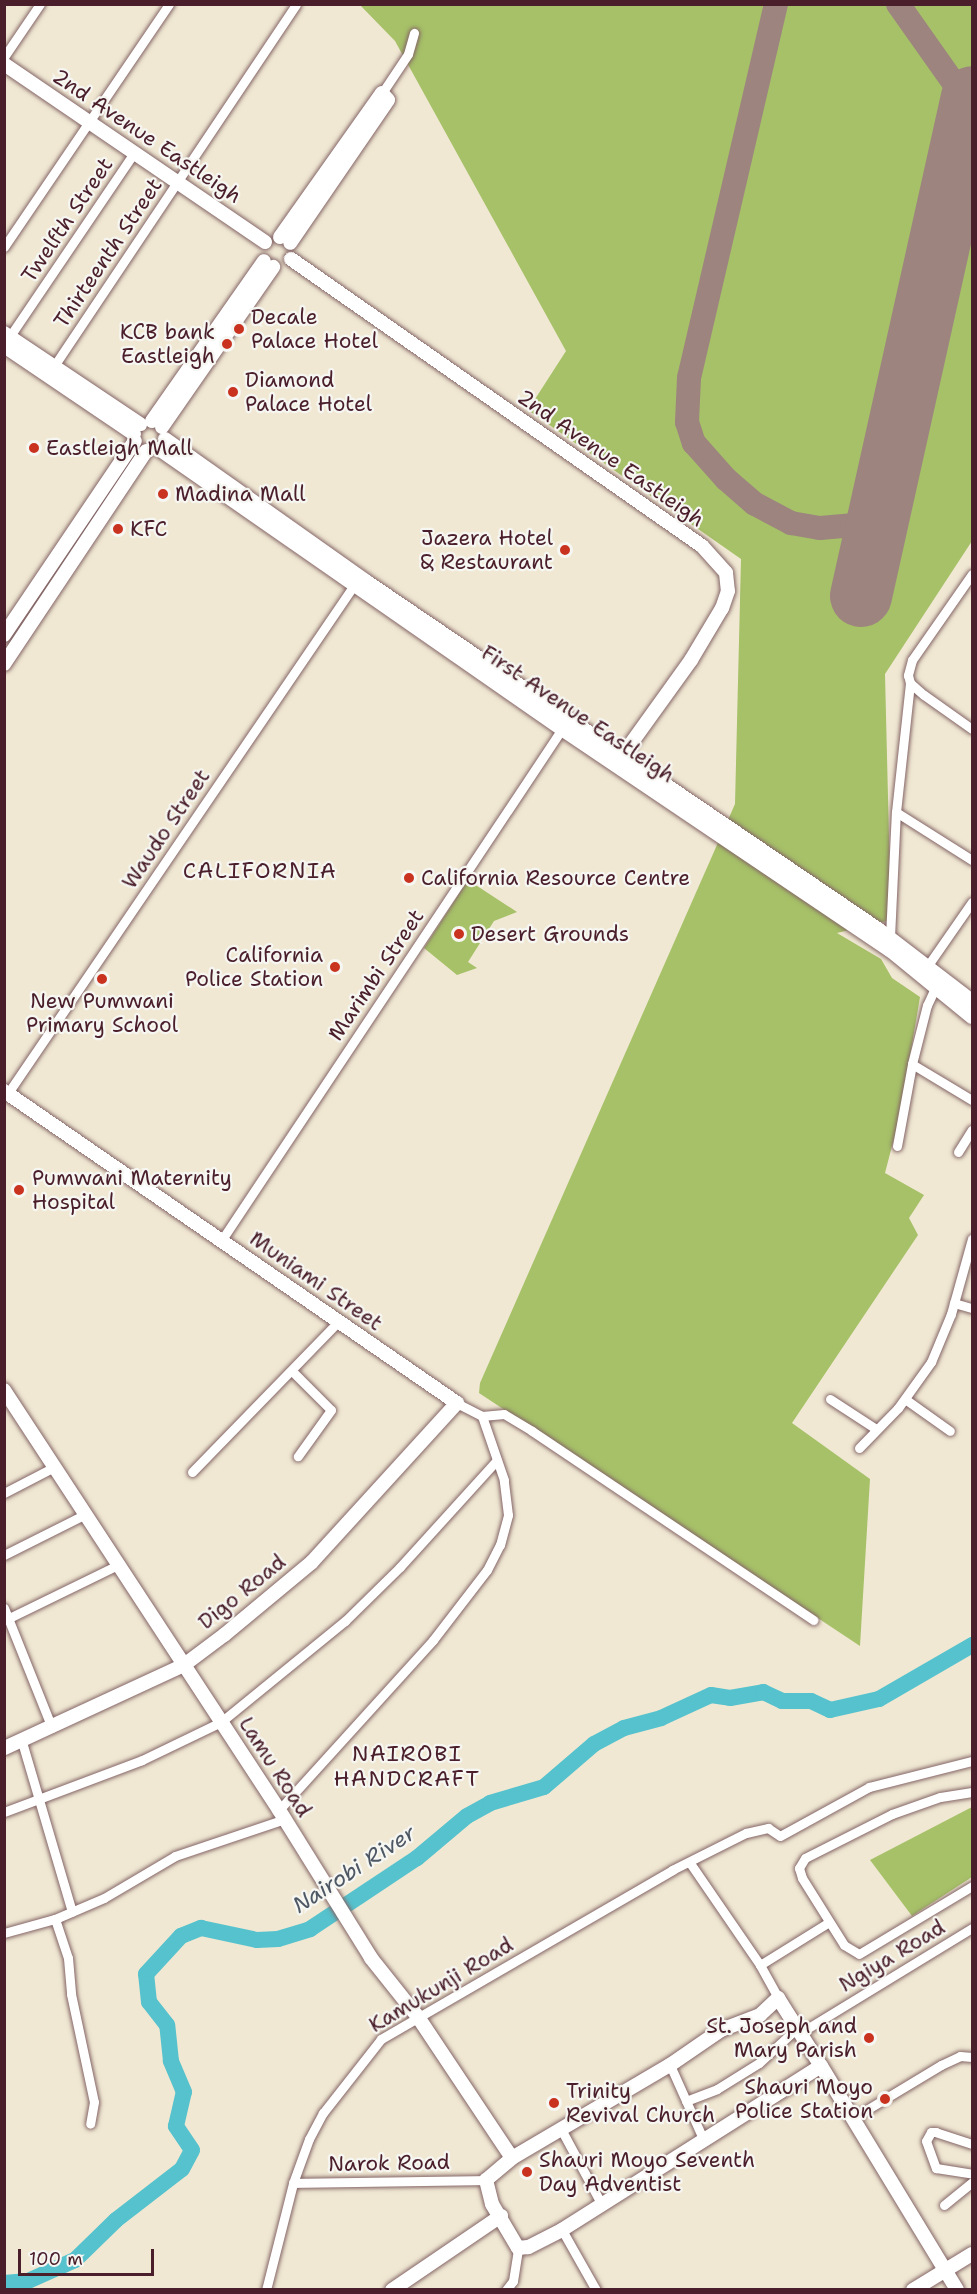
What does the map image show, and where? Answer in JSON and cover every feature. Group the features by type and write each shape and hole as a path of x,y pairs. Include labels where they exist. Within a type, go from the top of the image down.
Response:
{"main road":[{"name":"2nd Avenue Eastleigh","path":"4,64 265,242"},
{"path":"285,240 291,259 283,266 269,264 261,252 265,242 285,240 387,100 382,93"},
{"name":"2nd Avenue Eastleigh","path":"291,259 702,546 726,573 728,591 722,608 691,660 622,756"},
{"path":"4,635 149,436 269,264"},
{"path":"6,338 54,366 149,436"},
{"path":"6,338 149,436"},
{"path":"4,664 149,436"},
{"name":"First Avenue Eastleigh","path":"149,436 890,937 925,970 936,986 972,1017"},
{"name":"First Avenue Eastleigh","path":"149,436 354,585 562,729 972,1001"},
{"name":"Muniami Street","path":"6,1092 337,1323 457,1403"},
{"name":"Lamu Road","path":"7,1392 282,1815 371,1958 418,2017 512,2158"},
{"name":"Digo Road","path":"4,1748 22,1742 184,1665 312,1562 457,1403"},
{"path":"821,2066 562,2230 528,2247 518,2248 492,2204 486,2180 512,2158 562,2131 670,2066 721,2030 760,2015 778,1998 821,2066 853,2118 957,2289"},
{"path":"392,2289 501,2217"},
{"path":"913,2289 972,2254"}],"street":[{"path":"4,57 40,4"},
{"path":"4,247 169,4"},
{"name":"Thirteenth Street","path":"54,366 295,8"},
{"path":"382,93 408,54 414,33"},
{"name":"Twelfth Street","path":"6,338 134,153"},
{"path":"890,937 896,812 910,682 909,668 972,574"},
{"name":"Waudo Street","path":"6,1092 354,585"},
{"path":"910,682 972,729"},
{"name":"Marimbi Street","path":"221,1241 562,729"},
{"path":"896,812 972,860"},
{"path":"925,970 972,902"},
{"path":"897,1146 912,1064 927,1005 936,986"},
{"path":"912,1064 972,1100"},
{"path":"958,1152 972,1130"},
{"path":"859,1448 905,1399 931,1362 954,1303 970,1254 972,1239"},
{"path":"954,1303 972,1308"},
{"path":"192,1472 337,1323"},
{"path":"292,1371 331,1410 298,1456"},
{"path":"830,1399 876,1429"},
{"path":"905,1399 950,1431"},
{"path":"457,1403 482,1416 504,1414 532,1431 813,1620"},
{"path":"4,1933 72,1912 175,1856 282,1815 426,1649 488,1570 500,1545 508,1515 497,1460 482,1416"},
{"path":"4,1812 142,1760 222,1722 345,1621 400,1568 497,1460"},
{"path":"4,1492 54,1467"},
{"path":"4,1555 86,1514"},
{"path":"7,1619 118,1565"},
{"path":"4,1608 52,1728"},
{"path":"22,1742 40,1800 43,1824 72,1912"},
{"name":"Kamukunji Road","path":"266,2289 293,2182 323,2113 358,2065 381,2039 667,1874 746,1833 768,1828 780,1836 869,1787 972,1761"},
{"path":"972,1792 940,1797 892,1814 805,1858 800,1868 802,1878 844,1945 859,1954 972,1886"},
{"path":"690,1863 760,1965 778,1998"},
{"path":"55,1919 68,1958 70,1994 94,2102 90,2124"},
{"path":"760,1965 829,1922"},
{"name":"Ngiya Road","path":"686,2101 717,2089 759,2063 799,2031 972,1928"},
{"path":"853,2118 941,2065 960,2056 972,2057"},
{"path":"670,2066 704,2141"},
{"path":"562,2131 602,2205"},
{"path":"972,2144 936,2132 931,2132 926,2142 936,2168 972,2174"},
{"name":"Narok Road","path":"293,2182 486,2180"},
{"path":"944,2205 972,2182"},
{"path":"562,2230 596,2289"},
{"path":"506,2289 513,2281 518,2248"}],"green space":[{"path":"360,5 972,5 972,541 885,674 891,920 837,933 881,959 892,978 920,997 900,1115 885,1173 924,1195 909,1218 918,1235 792,1423 870,1479 860,1646 479,1393 480,1383 735,804 741,559 528,410 566,351 395,41"},
{"name":"Desert Grounds","path":"468,880 517,912 494,921 468,962 477,968 457,975 424,948"},
{"path":"972,1807 972,1877 912,1916 870,1860"}],"waterway":[{"name":"Nairobi River","path":"4,2283 28,2281 75,2260 116,2220 182,2169 192,2150 176,2126 184,2092 171,2061 167,2025 149,2002 146,1974 181,1936 201,1928 257,1940 278,1939 310,1929 417,1858 467,1816 490,1803 544,1787 594,1744 624,1728 661,1718 711,1695 730,1698 763,1692 782,1701 811,1701 830,1710 879,1699 972,1645"}],"taxiway":[{"path":"776,4 689,378 687,422 694,443 726,479 755,504 791,523 820,528 852,525 875,509 888,487"},
{"path":"898,4 970,106"}],"runway":[{"path":"861,596 972,97"}],"place":[{"name":"Decale Palace Hotel","path":"239,329"},
{"name":"KCB bank Eastleigh","path":"227,344"},
{"name":"Diamond Palace Hotel","path":"233,392"},
{"name":"Eastleigh Mall","path":"34,448"},
{"name":"Madina Mall","path":"163,494"},
{"name":"KFC","path":"118,529"},
{"name":"Jazera Hotel & Restaurant","path":"565,550"},
{"name":"California Resource Centre","path":"409,878"},
{"name":"Desert Grounds","path":"459,934"},
{"name":"California Police Station","path":"335,967"},
{"name":"New Pumwani Primary School","path":"102,979"},
{"name":"Pumwani Maternity Hospital","path":"19,1190"},
{"name":"St. Joseph and Mary Parish","path":"869,2038"},
{"name":"Shauri Moyo Police Station","path":"885,2099"},
{"name":"Trinity Revival Church","path":"554,2103"},
{"name":"Shauri Moyo Seventh Day Adventist","path":"527,2172"}],"district":[{"name":"CALIFORNIA","path":"260,871"},
{"name":"NAIROBI HANDCRAFT","path":"407,1766"}]}
